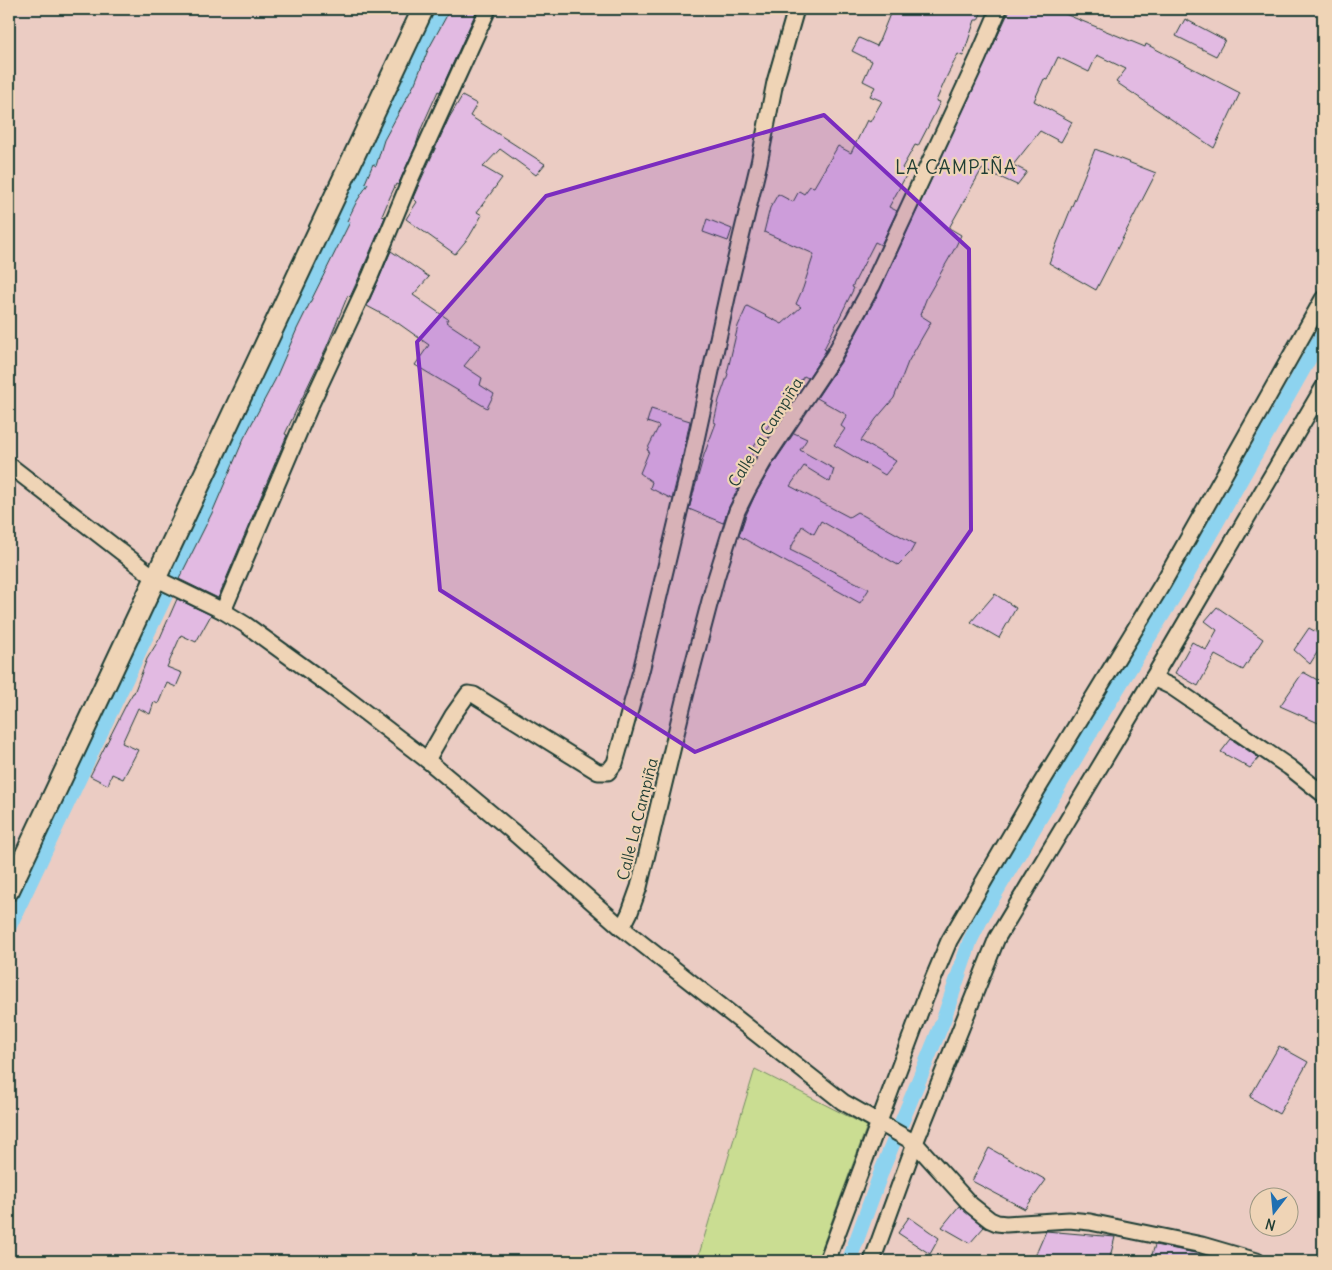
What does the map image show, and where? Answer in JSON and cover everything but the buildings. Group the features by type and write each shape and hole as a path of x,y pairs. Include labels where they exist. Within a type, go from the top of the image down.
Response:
{"main road":[{"path":"9,890 164,583 423,9"}],"street":[{"path":"223,611 310,406 370,277 411,178 488,9"},
{"path":"426,760 468,694 474,695 598,772 608,772 615,763 644,661 759,164 775,82 796,9"},
{"name":"Calle La Campiña","path":"622,928 639,887 713,587 737,511 765,459 833,357 872,286 999,9"},
{"path":"827,1261 882,1124 926,996 949,941 1037,790 1163,583 1323,299"},
{"path":"872,1261 909,1139 997,938 1153,678 1323,388"},
{"path":"9,465 164,583 223,611 246,625 333,688 426,760 512,831 622,928 843,1102 909,1139 971,1205 984,1216 997,1223 1006,1224 1069,1220 1090,1222 1166,1236 1257,1261"},
{"path":"1153,678 1172,687 1196,703 1289,767 1323,794"}],"highlighted area":[{"path":"824,115 969,249 971,530 864,684 695,752 440,590 417,342 546,196"}],"green space":[{"path":"755,1069 867,1126 817,1261 697,1261"}],"waterway":[{"path":"9,927 442,9"},
{"path":"849,1261 882,1170 943,1021 970,941 986,909 1188,573 1323,334"}],"district":[{"name":"LA CAMPIÑA","path":"956,167"}]}
